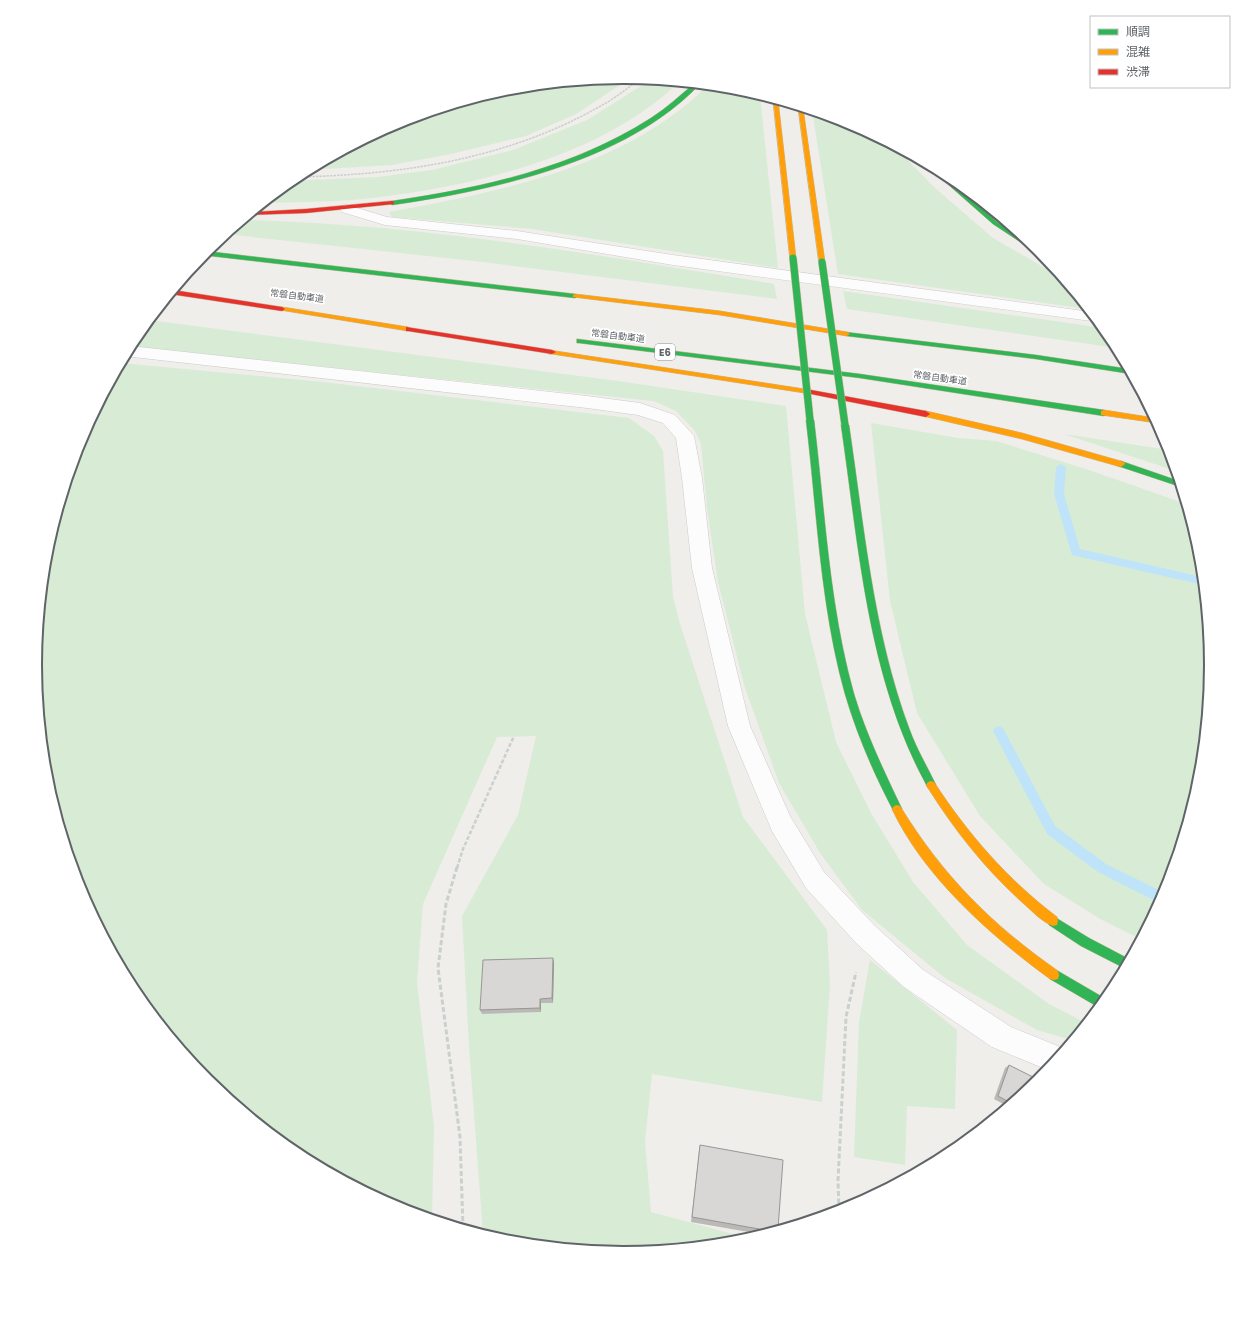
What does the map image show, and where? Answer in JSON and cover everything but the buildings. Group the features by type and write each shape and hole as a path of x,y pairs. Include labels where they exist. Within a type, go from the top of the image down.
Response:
{"highway":[{"path":"257,214 347,209 436,198 503,183 555,166 604,147 646,124 677,102 692,87"},
{"path":"776,104 810,420 840,651 860,729 899,812 928,859 969,904 1010,942 1054,975 1097,1000"},
{"path":"801,111 871,608 897,709 913,752 945,806 972,842 1004,880 1047,917 1122,961"},
{"path":"954,187 995,223 1014,236"},
{"path":"211,255 720,313 850,334 1036,357 1124,371"},
{"path":"177,293 860,400 951,418 1052,443 1098,455 1174,482"},
{"name":"常磐自動車道","path":"177,293 433,323"},
{"name":"常磐自動車道","path":"568,340 860,376 1150,420"}],"street":[{"path":"134,352 588,402 640,409 669,419 684,436 692,478 702,568 738,726 782,823 815,880 865,934 913,978 1002,1037 1051,1057"}],"lane":[{"path":"347,209 385,221 517,235 673,260 1088,317"}],"path":[{"path":"308,176 375,172 430,166 529,141 571,123 625,91 633,84"},
{"path":"463,1223 460,1137 438,968 446,904 463,848 514,736"},
{"path":"839,1203 838,1181 846,1017 865,934"}],"green space":[{"path":"621,84 576,114 526,136 451,154 392,165 319,169 366,143 436,114 473,103 547,88"},
{"path":"642,85 674,86 646,109 609,132 569,151 526,166 481,179 393,195 340,201 271,203 301,180 377,177 432,170 513,150 587,120"},
{"path":"704,89 761,100 778,268 532,229 392,217 389,212 517,185 559,172 600,156 639,137 676,113"},
{"path":"813,115 880,143 903,155 935,188 993,238 1051,271 1082,308 838,274"},
{"path":"249,220 310,223 443,234 576,252 774,284 777,299 483,262 233,235"},
{"path":"843,291 1095,327 1109,347 847,309"},
{"path":"155,321 618,381 786,406 805,614 836,742 871,813 913,882 967,945 1049,1004 1082,1021 1067,1039 1037,1030 945,978 862,910 820,853 779,783 745,688 718,582 707,508 701,444 695,431 676,411 654,401 136,348"},
{"path":"127,364 323,382 629,418 654,436 663,451 673,597 680,624 743,817 827,930 830,985 822,1102 652,1074 645,1141 651,1212 734,1234 699,1241 623,1246 547,1241 483,1228 469,1047 462,916 518,815 536,736 497,737 423,904 417,983 434,1126 432,1213 366,1186 332,1168 300,1148 240,1101 186,1048 140,987 120,955 86,887 62,815 53,778 43,702 43,627 53,551 73,478 86,442 102,408"},
{"path":"871,423 958,438 996,441 1089,470 1180,502 1193,551 1199,589 1203,627 1203,702 1193,778 1184,815 1160,887 1136,937 1102,920 1044,884 980,816 917,713 890,601"},
{"path":"1064,434 1163,449 1170,469"},
{"path":"870,960 957,1030 955,1109 907,1106 905,1165 854,1157 859,1022"}],"waterway":[{"path":"1061,467 1059,494 1076,552 1198,580"},
{"path":"999,731 1051,830 1102,868 1156,895"}],"traffic: fast":[{"path":"392,203 493,185 559,165 591,152 652,120 693,88"},
{"path":"954,187 995,223 1014,236"},
{"path":"212,254 575,296"},
{"path":"793,258 810,420"},
{"path":"822,262 845,425"},
{"path":"847,334 1036,357 1124,371"},
{"path":"579,341 860,376 1104,413"},
{"path":"810,420 828,580 838,644 845,676 860,727 881,777 897,809"},
{"path":"845,425 867,576 881,647 891,688 904,728 912,748 931,785"},
{"path":"1121,464 1174,482"},
{"path":"1053,921 1085,942 1122,961"},
{"path":"1054,975 1097,1000"}],"traffic: slow":[{"path":"776,104 793,258"},
{"path":"801,111 822,262"},
{"path":"575,296 720,313 847,334"},
{"path":"282,309 408,329"},
{"path":"552,352 811,392"},
{"path":"1104,413 1150,420"},
{"path":"926,414 1022,436 1121,464"},
{"path":"931,785 957,823 1001,876 1053,921"},
{"path":"897,809 928,857 965,901 1008,940 1054,975"}],"traffic: jam":[{"path":"257,214 306,211 392,203"},
{"path":"177,293 282,309"},
{"path":"408,329 552,352"},
{"path":"811,392 926,414"}]}
